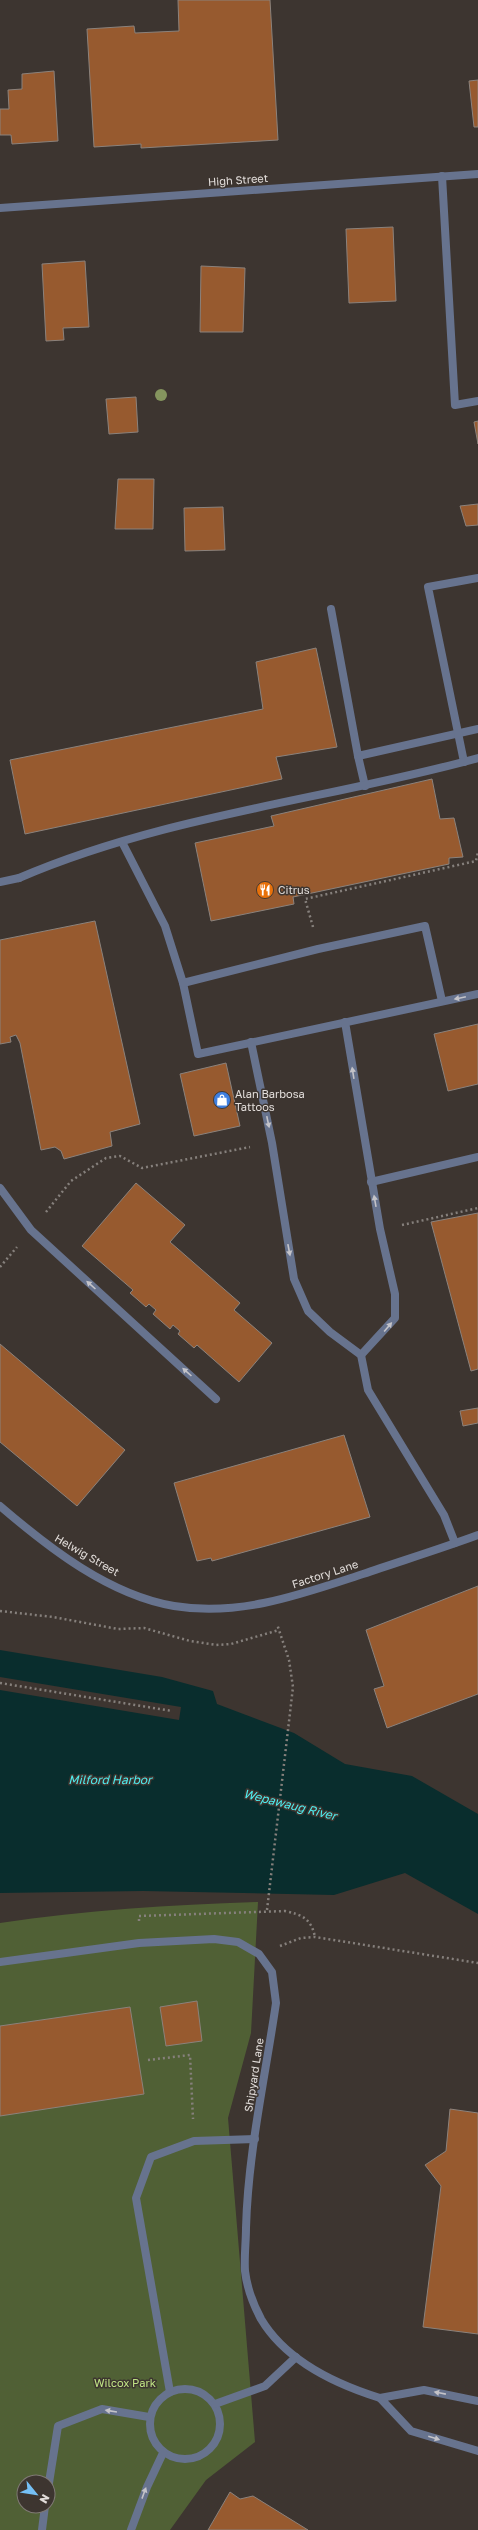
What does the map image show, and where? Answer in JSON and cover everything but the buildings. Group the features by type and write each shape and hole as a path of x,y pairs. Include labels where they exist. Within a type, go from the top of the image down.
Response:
{"street":[{"name":"High Street","path":"0,208 478,174"},
{"path":"442,176 455,404 478,401"},
{"path":"464,762 428,588 478,578"},
{"path":"331,609 358,756 365,786"},
{"path":"358,756 478,730"},
{"path":"0,882 19,878 65,858 174,827 365,786 478,758"},
{"path":"122,842 165,926 183,983 198,1054 478,994"},
{"path":"183,983 318,949 425,926 442,1001"},
{"path":"345,1022 371,1182 395,1294 395,1318 361,1355"},
{"path":"251,1042 272,1143 294,1279 308,1311 330,1332 361,1355 368,1390 444,1515 455,1543"},
{"path":"371,1182 478,1157"},
{"path":"0,1188 31,1230 216,1399"},
{"name":"Helwig Street","path":"0,1506 40,1540 76,1563 126,1590 173,1606"},
{"name":"Factory Lane","path":"173,1606 223,1609 270,1603 478,1535"},
{"name":"Shipyard Lane","path":"0,1962 139,1943 214,1940 238,1942 259,1954 272,1972 276,2003 255,2139 247,2205 245,2270 250,2296 262,2320 275,2337 296,2357 323,2375 380,2398 411,2431 478,2451"},
{"path":"170,2392 136,2198 151,2157 194,2142 255,2139"},
{"path":"215,2404 265,2386 296,2357"},
{"path":"186,2389 202,2393 215,2404 220,2423 215,2443 201,2457 182,2460 163,2453 151,2437 149,2417 157,2402 170,2392 186,2389"},
{"path":"380,2398 424,2390 478,2401"},
{"path":"50,2474 58,2426 102,2409 149,2417"},
{"path":"131,2530 147,2487 163,2453"},
{"path":"42,2530 44,2514"}],"path":[{"path":"318,949 305,899 476,861 478,852"},
{"path":"0,1267 71,1181 106,1158 120,1156 142,1168 272,1143"},
{"path":"380,1229 478,1208"},
{"path":"267,1910 293,1687 289,1660 270,1603"},
{"path":"0,1611 53,1617 118,1629 144,1628 190,1641 216,1645 231,1644 279,1630"},
{"path":"0,1683 172,1710"},
{"path":"139,1916 267,1910 303,1915 312,1925 315,1937"},
{"path":"259,1954 300,1938 315,1937 478,1963"},
{"path":"148,2060 190,2055 194,2142"}],"green space":[{"name":"Wilcox Park","path":"258,1902 251,2033 228,2118 255,2442 206,2480 170,2530 0,2530 0,1923 96,1911"}],"water":[{"name":"Milford Harbor","path":"0,1650 162,1677 213,1691 217,1704 294,1733 345,1764 412,1776 478,1814 478,1914 405,1873 334,1895 143,1891 0,1893"}],"pier":[{"path":"0,1677 181,1707 179,1720 0,1690"}],"place":[{"name":"Citrus","path":"265,890"},
{"name":"Alan Barbosa Tattoos","path":"222,1100"}],"water label":[{"name":"Wepawaug River","path":"290,1805"}]}
